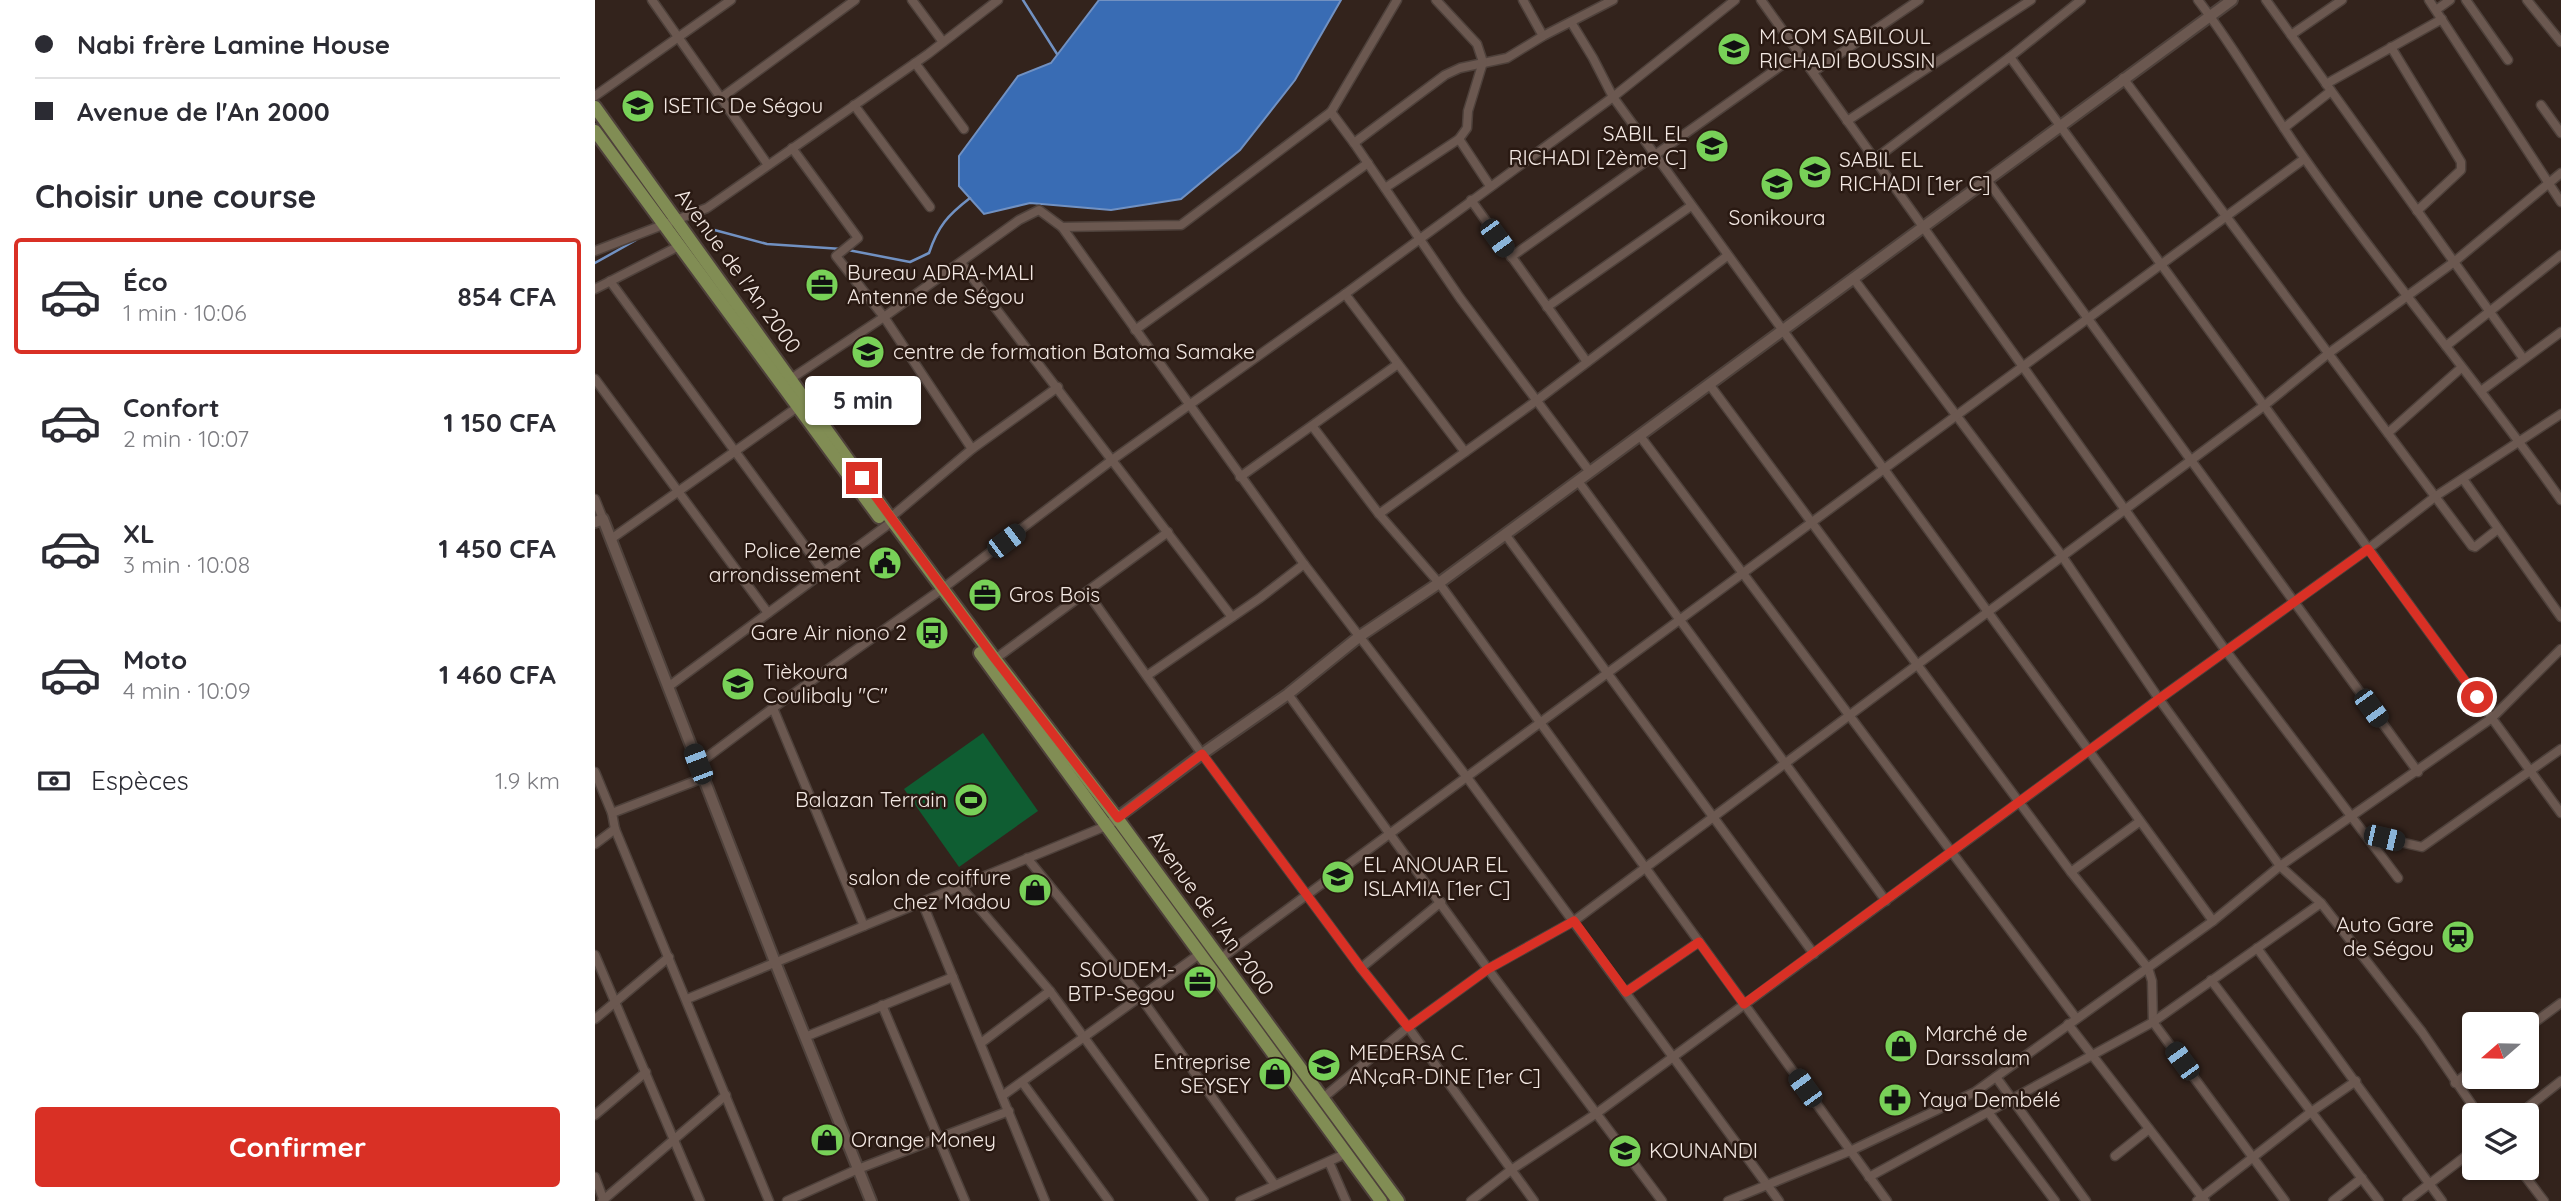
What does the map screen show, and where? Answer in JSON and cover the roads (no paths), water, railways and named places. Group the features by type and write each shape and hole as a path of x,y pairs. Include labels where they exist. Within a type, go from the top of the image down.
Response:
{"main road":[{"name":"Avenue de l'An 2000","path":"595,107 792,379 888,522"},
{"name":"Avenue de l'An 2000","path":"595,131 939,591 1106,826 1381,1201"},
{"name":"Avenue de l'An 2000","path":"939,591 1118,818 1398,1201"}],"street":[{"path":"652,0 768,165"},
{"path":"595,96 731,0"},
{"path":"721,98 855,0"},
{"path":"912,0 943,42"},
{"path":"595,251 707,208 943,42 998,0"},
{"path":"1062,226 1181,225 1331,112 1397,0"},
{"path":"1385,188 1459,139 1467,128 1468,111 1483,62 1477,44 1436,0"},
{"path":"1523,0 1543,36"},
{"path":"1354,143 1445,75 1460,68 1507,58 1603,3 1613,0"},
{"path":"698,764 939,591 1112,460 1345,294 1612,97 1735,0"},
{"path":"1761,0 2226,651 2398,878"},
{"path":"1812,72 1919,0"},
{"path":"1847,121 2031,0"},
{"path":"1875,159 2010,57 2079,0"},
{"path":"2198,0 2304,159 2520,442 2561,500"},
{"path":"687,999 1106,826 1288,694 1360,636 1439,583 2232,0"},
{"path":"2266,0 2523,358"},
{"path":"2291,35 2342,0"},
{"path":"2429,0 2561,202"},
{"path":"2436,10 2450,0"},
{"path":"2466,0 2508,60"},
{"path":"2527,0 2561,42"},
{"path":"2284,128 2328,87 2442,19"},
{"path":"1571,22 1612,97 2213,921"},
{"path":"2391,47 2461,162 2461,170 2417,211"},
{"path":"1511,257 1799,53"},
{"path":"2010,57 2561,813"},
{"path":"915,62 964,129"},
{"path":"2123,78 2472,546 2475,547 2498,529"},
{"path":"854,105 930,207"},
{"path":"2540,105 2561,134"},
{"path":"1331,112 1460,298 1590,472"},
{"path":"1459,139 1490,186"},
{"path":"792,148 858,238 836,256 884,317 972,449"},
{"path":"1220,959 2304,159"},
{"path":"1135,330 1368,163"},
{"path":"1323,1098 1408,1027 1488,969 1574,921 1646,868 2454,262 2561,173"},
{"path":"1987,180 2418,772"},
{"path":"1471,200 1587,362"},
{"path":"1547,307 1691,206"},
{"path":"792,379 1019,220 1039,210 1062,226 1240,477 1574,921 1779,1201"},
{"path":"595,289 679,246"},
{"path":"2446,346 2489,309 2561,255"},
{"path":"1379,514 1536,401 1727,256"},
{"path":"961,263 1232,617"},
{"path":"1853,278 2061,556 2159,699 2280,866 2321,903 2422,1032 2470,1103"},
{"path":"610,281 824,570"},
{"path":"1345,294 1465,452"},
{"path":"2481,391 2561,331"},
{"path":"1240,477 1398,364"},
{"path":"2388,433 2461,368"},
{"path":"595,379 768,613"},
{"path":"1709,384 2071,872 2148,968 2152,981 2153,1022 2285,1201"},
{"path":"668,687 888,522 972,449 1058,387"},
{"path":"611,540 799,406"},
{"path":"1471,1201 1510,1170 1597,1113 2159,699 2368,549 2436,496 2561,414"},
{"path":"1313,427 1379,514 1439,583 1887,1201"},
{"path":"1640,436 1952,852 2072,1021 2092,1055 2201,1200 2311,1112 2356,1081"},
{"path":"2463,479 2561,617"},
{"path":"1578,481 1886,901"},
{"path":"595,499 599,520 611,540 871,1201"},
{"path":"995,659 1168,533"},
{"path":"1505,534 1814,954"},
{"path":"1148,675 1304,564"},
{"path":"1087,592 1202,754 1408,1027 1534,1201"},
{"path":"1728,1201 1850,1151 1975,1092 2213,921 2280,866 2492,718 2561,649"},
{"path":"1288,694 1488,969 1662,1201"},
{"path":"773,708 864,926"},
{"path":"2365,834 2422,847 2561,749"},
{"path":"595,772 612,813 615,829 769,1201"},
{"path":"612,813 703,778"},
{"path":"2071,872 2139,821"},
{"path":"595,845 615,829"},
{"path":"1027,858 1139,995 1275,1185"},
{"path":"961,887 1050,991 1204,1201"},
{"path":"922,902 1045,1201"},
{"path":"1361,968 1441,902"},
{"path":"1869,1177 2153,1022 2321,903"},
{"path":"1626,992 1699,942"},
{"path":"2257,948 2442,1201"},
{"path":"1002,1096 1201,953"},
{"path":"595,955 700,1201"},
{"path":"595,1019 669,957"},
{"path":"805,1037 953,977"},
{"path":"2211,980 2379,1201"},
{"path":"981,1043 1050,991"},
{"path":"2539,1019 2561,1003"},
{"path":"881,1005 965,1201"},
{"path":"595,1115 646,1072"},
{"path":"1996,1077 2087,1201"},
{"path":"2455,1083 2462,1078"},
{"path":"2533,1103 2561,1080"},
{"path":"1021,1082 1109,1201"},
{"path":"595,1177 603,1200 726,1095"},
{"path":"787,1201 858,1169 1009,1111"},
{"path":"1988,1112 2055,1201"},
{"path":"2115,1156 2149,1129"},
{"path":"1240,1201 1345,1154"},
{"path":"2407,1201 2462,1159"},
{"path":"1329,1162 1346,1201"},
{"path":"2333,1201 2362,1178"},
{"path":"2528,1180 2544,1201"},
{"path":"1263,1191 1267,1201"}],"water":[{"path":"1099,0 1341,0 1295,80 1240,150 1181,199 1111,210 1030,203 984,214 959,186 959,156 1018,76 1051,63"}],"waterway":[{"path":"1023,0 1057,54"},
{"path":"848,250 910,262 929,253 945,222 970,198"},
{"path":"707,228 767,244 842,249"},
{"path":"595,263 636,240"}],"place":[{"name":"M.COM SABILOUL RICHADI BOUSSIN","path":"1734,49"},
{"name":"ISETIC De Ségou","path":"638,106"},
{"name":"SABIL EL RICHADI [2ème C]","path":"1712,146"},
{"name":"SABIL EL RICHADI [1er C]","path":"1815,172"},
{"name":"Sonikoura","path":"1777,184"},
{"name":"Bureau ADRA-MALI Antenne de Ségou","path":"822,285"},
{"name":"centre de formation Batoma Samake","path":"868,352"},
{"name":"Police 2eme arrondissement","path":"885,563"},
{"name":"Gros Bois","path":"985,595"},
{"name":"Gare Air niono 2","path":"932,633"},
{"name":"Tièkoura Coulibaly \"C\"","path":"738,684"},
{"name":"Balazan Terrain","path":"971,800"},
{"name":"EL ANOUAR EL ISLAMIA [1er C]","path":"1338,877"},
{"name":"salon de coiffure chez Madou","path":"1035,890"},
{"name":"Auto Gare de Ségou","path":"2458,937"},
{"name":"SOUDEM- BTP-Segou","path":"1200,982"},
{"name":"Marché de Darssalam","path":"1901,1046"},
{"name":"MEDERSA C. ANçaR-DINE [1er C]","path":"1324,1065"},
{"name":"Entreprise SEYSEY","path":"1275,1074"},
{"name":"Yaya Dembélé","path":"1895,1100"},
{"name":"Orange Money","path":"827,1140"},
{"name":"KOUNANDI","path":"1625,1151"}]}
